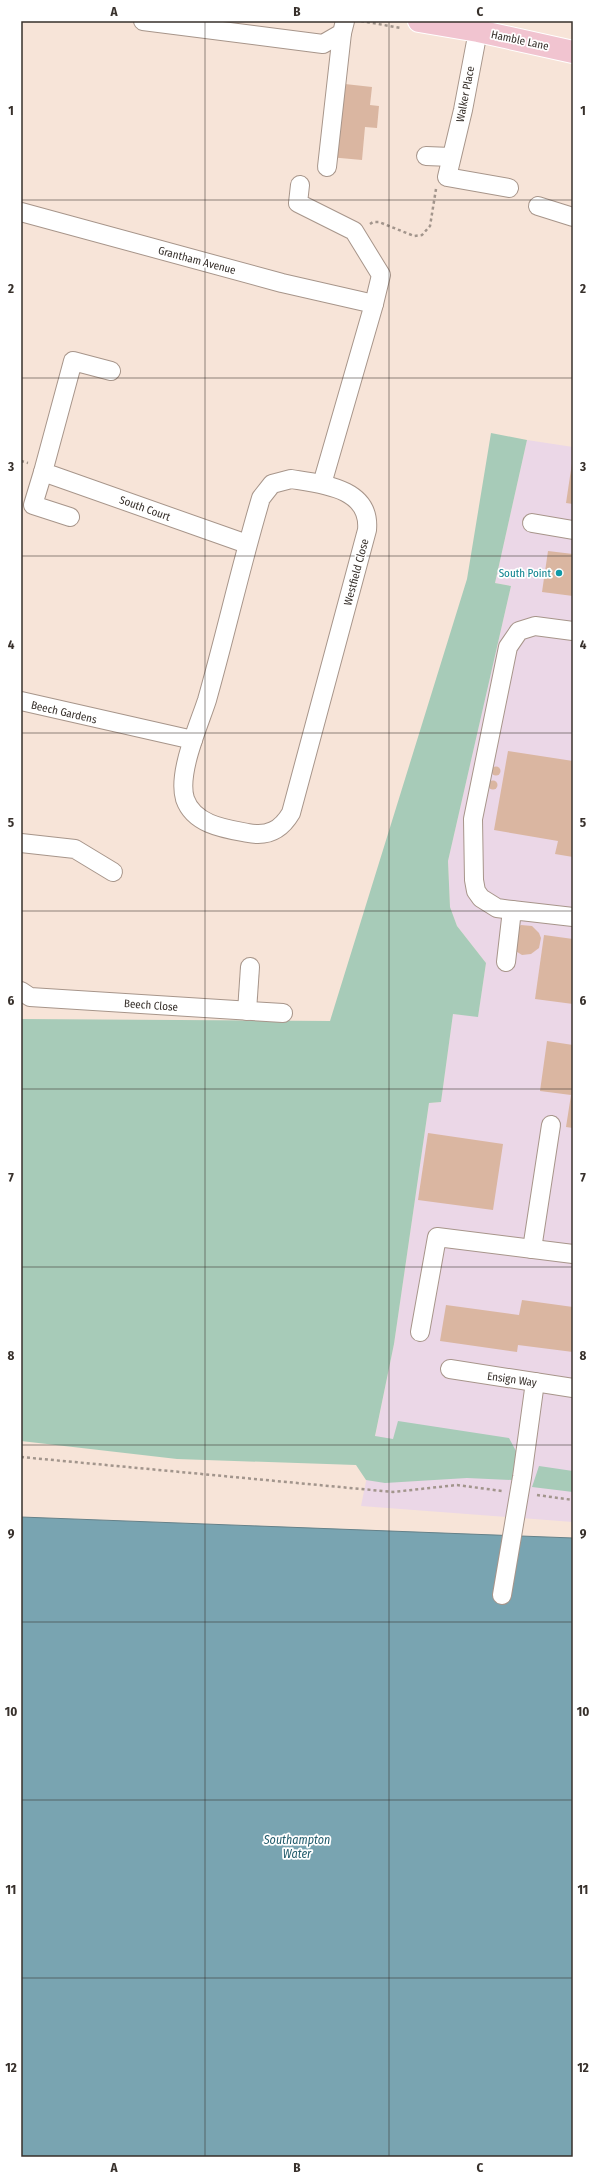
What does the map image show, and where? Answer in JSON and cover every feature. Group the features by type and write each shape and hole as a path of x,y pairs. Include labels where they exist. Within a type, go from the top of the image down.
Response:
{"main road":[{"name":"Hamble Lane","path":"424,21 478,31 573,52"}],"street":[{"path":"144,21 323,44 344,27"},
{"path":"327,167 344,27"},
{"name":"Walker Place","path":"447,177 450,157 463,110 478,31"},
{"path":"426,156 450,157"},
{"path":"447,177 509,188"},
{"path":"300,185 298,203 354,231 381,275 322,484"},
{"path":"538,206 573,217"},
{"name":"Grantham Avenue","path":"21,212 282,283 374,304"},
{"path":"70,516 33,505 73,361 111,371"},
{"name":"South Court","path":"43,472 247,544"},
{"name":"Westfield Close","path":"291,479 322,484 350,494 357,499 366,516 367,530 290,813 283,824 271,832 253,834 206,822 192,812 185,799 183,788 193,740 206,701 247,544 260,498 272,484 291,479"},
{"path":"532,523 573,530"},
{"path":"573,631 535,626 519,631 508,647 473,820 474,880 476,891 480,898 497,908 573,917"},
{"name":"Beech Gardens","path":"21,701 108,722 193,740"},
{"path":"21,843 75,849 113,872"},
{"path":"506,962 512,910"},
{"path":"247,1011 250,967"},
{"name":"Beech Close","path":"21,991 30,997 283,1013"},
{"path":"532,1249 551,1125"},
{"path":"420,1332 437,1237 573,1254"},
{"name":"Ensign Way","path":"450,1369 573,1388"},
{"path":"502,1595 522,1477 535,1382"}],"path":[{"path":"367,230 368,225 373,222 414,236 422,235 430,226 437,186 447,177"},
{"path":"21,1457 393,1492 457,1485 503,1491"},
{"path":"534,1495 573,1500"}],"shaded area":[{"path":"527,440 573,447 573,1522 361,1506 394,1344 429,1103 441,1102 453,1014 478,1016 486,963 457,926 450,907 448,861 511,586 495,583"}],"green space":[{"path":"491,433 527,440 495,583 511,586 448,861 450,907 457,926 486,963 478,1017 453,1014 441,1102 429,1103 394,1344 375,1436 393,1439 398,1421 509,1438 516,1451 512,1480 467,1478 385,1483 366,1480 356,1465 177,1459 21,1441 21,1019 330,1021 467,579"},
{"path":"539,1466 573,1471 573,1492 532,1487"}],"water":[{"name":"Southampton Water","path":"21,1517 573,1538 573,2157 21,2157"}],"building":[{"path":"336,83 372,87 370,105 379,106 377,128 365,127 362,160 329,157"},
{"path":"573,463 573,504 566,503"},
{"name":"South Point","path":"548,551 573,554 573,596 542,592"},
{"path":"508,751 573,761 573,857 555,854 558,841 494,830"},
{"path":"496,766 501,771 496,776 491,771"},
{"path":"493,780 498,785 493,790 488,785"},
{"path":"521,925 532,926 539,933 541,938 539,948 531,954 522,955 514,950 517,928"},
{"path":"544,935 573,939 573,1004 535,999"},
{"path":"547,1041 573,1045 573,1128 566,1127 571,1095 540,1091"},
{"path":"428,1133 503,1144 493,1210 418,1200"},
{"path":"522,1300 573,1307 573,1352 518,1345 517,1352 440,1341 446,1305 519,1315"}],"place":[{"name":"South Point","path":"559,573"}]}
